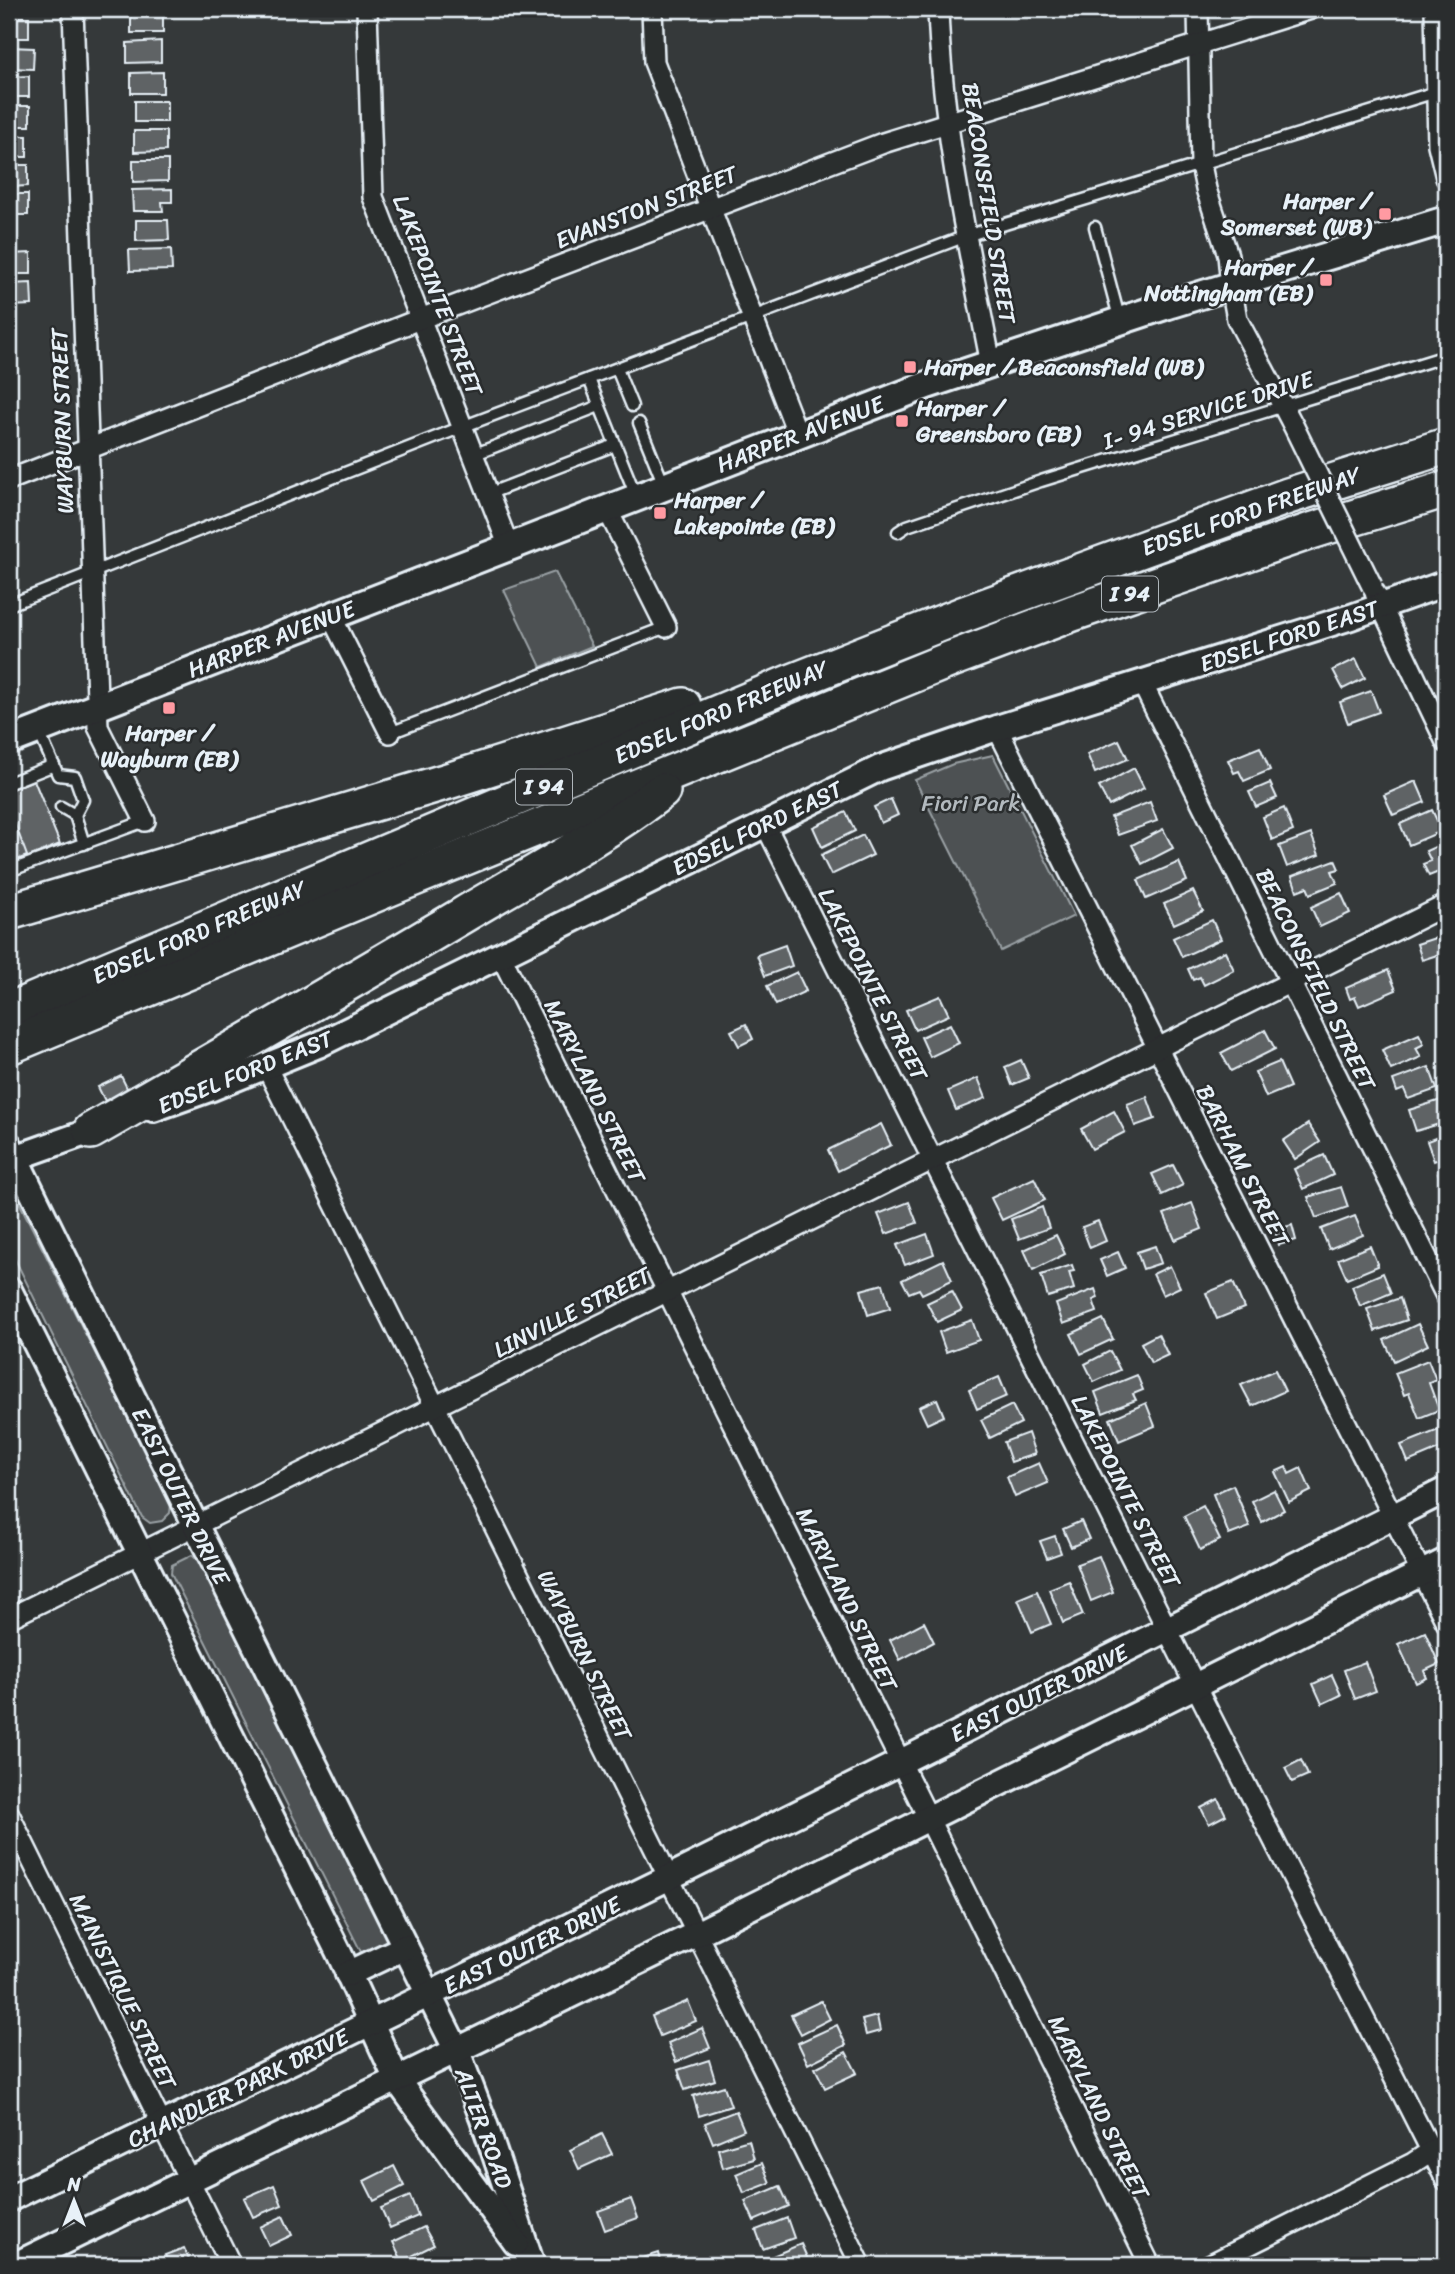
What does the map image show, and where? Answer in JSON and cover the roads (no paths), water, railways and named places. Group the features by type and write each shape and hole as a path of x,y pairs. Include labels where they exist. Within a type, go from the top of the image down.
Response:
{"highway":[{"name":"EDSEL FORD FREEWAY","path":"9,1011 792,682 975,610 1275,501 1446,446"},
{"name":"EDSEL FORD FREEWAY","path":"9,1046 954,658 1308,532 1446,489"},
{"path":"9,912 448,781 674,709 792,682"},
{"path":"91,1131 322,999 628,816 698,763"}],"main road":[{"name":"HARPER AVENUE","path":"9,741 927,385 1120,321 1446,220"}],"street":[{"name":"WAYBURN STREET","path":"73,9 96,707 98,727 145,821"},
{"name":"LAKEPOINTE STREET","path":"367,9 373,197 509,547"},
{"path":"652,9 654,62 799,435"},
{"name":"BEACONSFIELD STREET","path":"938,9 952,161 991,364"},
{"path":"1198,9 1201,165 1206,189 1228,255 1237,319 1288,415 1446,742"},
{"name":"EVANSTON STREET","path":"9,480 420,319 883,143 1311,9"},
{"path":"1435,9 1441,90 1438,145 1446,178"},
{"path":"607,509 666,627"},
{"name":"EDSEL FORD EAST","path":"11,1154 91,1131 212,1088 318,1045 880,768 1142,683 1376,596 1446,583"},
{"path":"331,616 390,733"},
{"name":"BEACONSFIELD STREET","path":"1142,683 1446,1296"},
{"name":"BARHAM STREET","path":"997,728 1446,1622"},
{"name":"LAKEPOINTE STREET","path":"765,824 1195,1685 1439,2145 1446,2180"},
{"name":"LINVILLE STREET","path":"9,1618 1446,905"},
{"name":"MARYLAND STREET","path":"500,954 1150,2265"},
{"name":"WAYBURN STREET","path":"266,1066 861,2265"},
{"name":"EAST OUTER DRIVE","path":"11,1154 429,1995 1446,1490"},
{"path":"9,1290 348,1974 397,2080"},
{"path":"15,2265 696,1934 1446,1561"},
{"name":"MANISTIQUE STREET","path":"9,1814 231,2265"},
{"path":"348,1974 405,1947"},
{"name":"CHANDLER PARK DRIVE","path":"9,2199 429,1995"},
{"name":"ALTER ROAD","path":"429,1995 457,2051 483,2119 531,2264"},
{"name":"ALTER ROAD","path":"397,2080 531,2264"},
{"path":"1209,2265 1413,2163 1439,2145"}],"lane":[{"path":"9,604 462,427 966,236 1441,90"},
{"path":"1095,227 1120,321"},
{"name":"I- 94 SERVICE DRIVE","path":"898,532 907,526 1041,481 1288,415 1446,356"},
{"path":"617,369 632,406"},
{"path":"589,379 636,497"},
{"path":"473,455 599,406"},
{"path":"639,424 665,486"},
{"path":"488,494 615,445"},
{"path":"390,733 666,627"},
{"path":"38,730 56,770 54,787"},
{"path":"9,783 56,770 75,777 83,800 75,815"},
{"path":"61,807 75,815 84,844"},
{"path":"12,867 145,821"}],"place":[{"name":"Harper / Somerset (WB)","path":"1385,214"},
{"name":"Harper / Nottingham (EB)","path":"1326,280"},
{"name":"Harper / Beaconsfield (WB)","path":"910,367"},
{"name":"Harper / Greensboro (EB)","path":"902,421"},
{"name":"Harper / Lakepointe (EB)","path":"660,513"},
{"name":"Harper / Wayburn (EB)","path":"169,708"}],"park label":[{"name":"Fiori Park","path":"971,803"}]}
